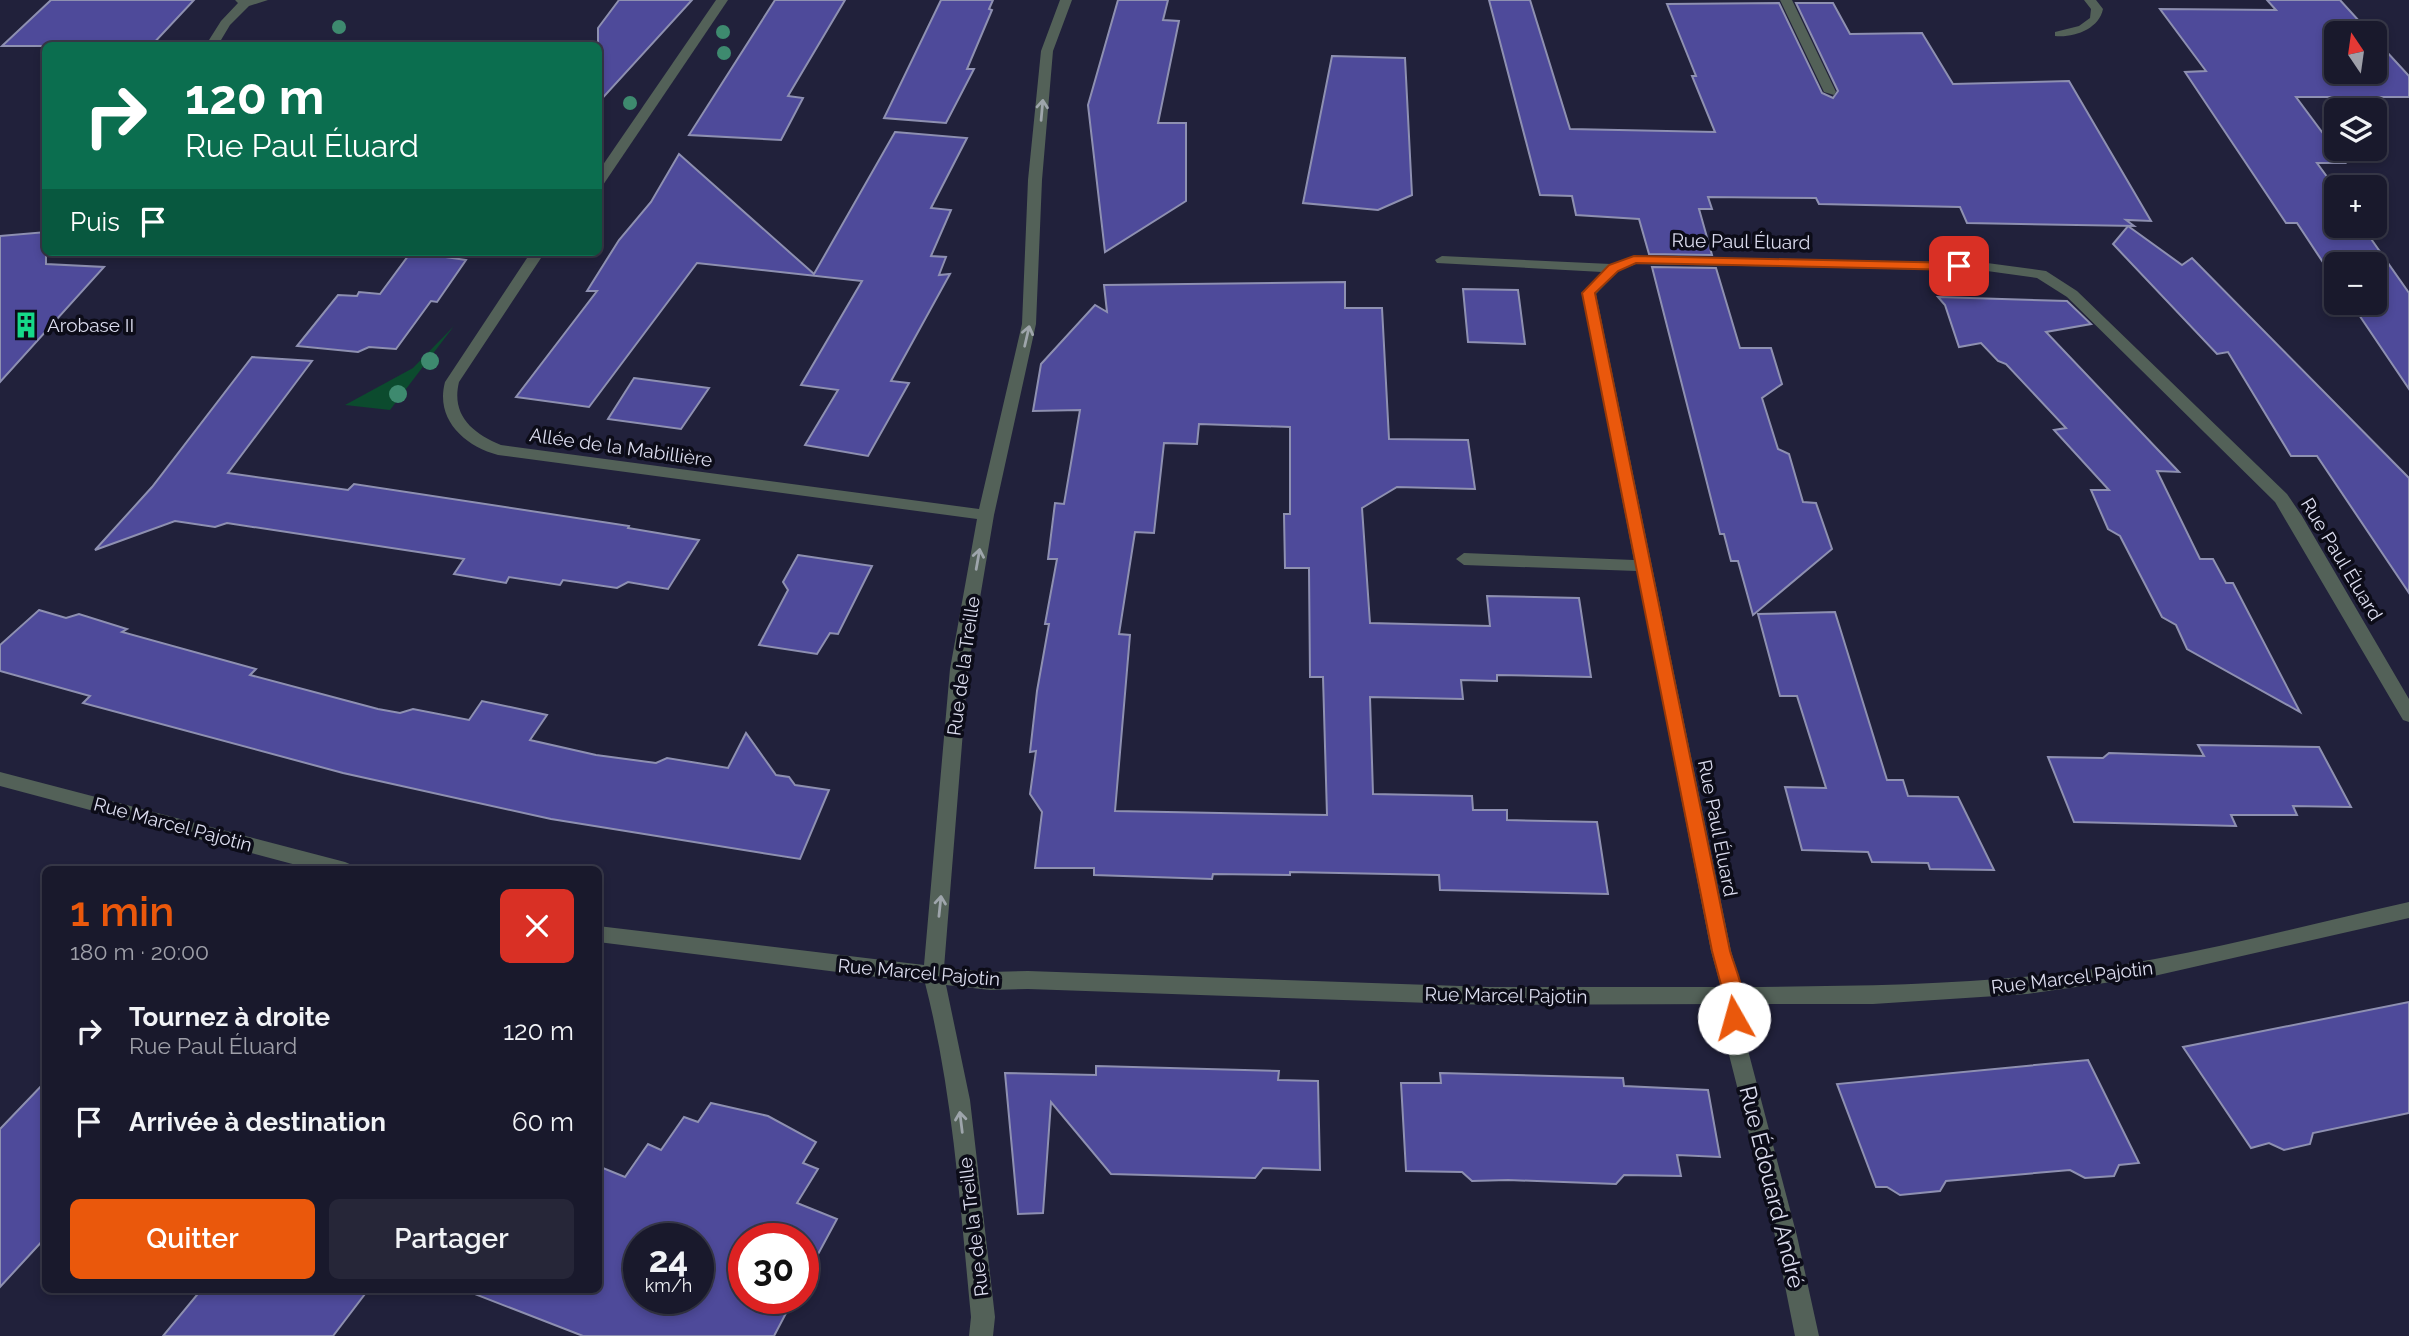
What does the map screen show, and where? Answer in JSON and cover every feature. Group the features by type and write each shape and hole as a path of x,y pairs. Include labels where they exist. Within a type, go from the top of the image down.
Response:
{"street":[{"path":"216,42 225,23 243,1 262,0"},
{"path":"602,176 722,0"},
{"name":"Rue de la Treille","path":"981,1336 983,1317 957,1093 945,1017 933,974 959,669 986,514 1029,324 1035,180 1047,51 1066,0"},
{"path":"1786,0 1830,92"},
{"path":"2059,34 2083,28 2095,19 2097,9 2090,0"},
{"name":"Allée de la Mabillière","path":"535,256 459,371 446,396 449,409 466,433 481,444 498,450 986,514"},
{"path":"1442,260 1613,268"},
{"name":"Rue Paul Éluard","path":"1734,996 1721,951 1589,293 1613,268 1634,260 1987,267 2041,274 2058,283 2096,314 2281,498 2409,715"},
{"path":"1464,559 1644,566"},
{"name":"Rue Marcel Pajotin","path":"0,779 330,866"},
{"name":"Rue Marcel Pajotin","path":"602,935 990,981 1028,979 1475,996 1873,995 2040,983 2154,968 2409,910"},
{"name":"Rue Édouard André","path":"1734,996 1735,1039 1786,1236 1807,1336"}],"green space":[{"path":"454,326 390,410 345,405 413,368"}],"building":[{"path":"51,0 194,0 155,42 42,42 42,46 2,46"},
{"path":"619,0 692,0 602,99 602,42 598,42 598,28"},
{"path":"775,0 845,0 788,96 803,98 781,140 689,135"},
{"path":"941,0 993,0 989,9 992,10 967,69 974,69 946,123 884,118"},
{"path":"1118,0 1168,0 1163,20 1179,21 1158,123 1186,123 1186,201 1105,252 1088,105"},
{"path":"1489,0 1530,0 1570,129 1715,132 1667,4 1779,3 1822,93 1833,98 1838,91 1796,3 1833,3 1850,34 1922,33 1953,84 2069,81 2151,221 2126,220 2134,226 1967,223 1960,207 1819,204 1816,198 1708,197 1712,209 1699,209 1712,255 1649,254 1639,219 1576,215 1572,196 1540,195"},
{"path":"2267,0 2340,0 2359,21 2324,21 2324,84 2387,84 2387,52 2409,76 2409,97 2296,97 2324,135 2324,161 2345,163 2317,163 2326,175 2324,238 2370,238 2380,252 2324,252 2324,264 2297,223 2286,223 2185,72 2206,71 2160,9 2276,10"},
{"path":"1332,56 1405,58 1412,195 1378,210 1303,203"},
{"path":"895,132 967,138 931,208 951,210 931,256 946,257 939,275 950,274 891,381 909,383 868,456 805,445 838,390 801,385 862,281 697,263 589,407 516,397 597,291 587,291 619,240 651,202 679,154 814,274"},
{"path":"2128,226 2182,265 2192,258 2409,478 2409,593 2317,456 2291,456 2228,352 2217,354 2113,244"},
{"name":"Arobase II","path":"42,232 42,256 46,256 46,264 104,267 0,382 0,236"},
{"path":"408,256 466,260 437,302 431,301 396,349 369,347 358,352 297,346 338,295 357,296 359,292 380,294"},
{"path":"2387,262 2409,293 2409,389 2359,315 2387,315"},
{"path":"1652,267 1716,268 1740,348 1771,348 1782,384 1762,398 1778,449 1789,454 1803,502 1816,503 1832,549 1753,615 1738,561 1731,561 1724,534 1720,534"},
{"path":"1345,282 1345,308 1382,308 1389,439 1468,440 1475,489 1397,487 1362,508 1370,623 1490,626 1487,596 1579,598 1591,677 1497,675 1497,681 1461,680 1463,699 1370,697 1373,794 1472,796 1473,810 1507,810 1507,820 1597,822 1608,894 1440,890 1439,875 1290,872 1290,875 1213,874 1212,879 1094,875 1094,868 1035,868 1042,812 1030,794 1036,751 1030,752 1049,624 1045,624 1057,559 1048,559 1055,503 1064,504 1080,410 1033,411 1041,364 1095,305 1107,312 1104,285","holes":["1199,424 1290,427 1290,514 1284,514 1285,568 1309,568 1310,677 1323,677 1327,815 1115,811 1130,635 1119,634 1135,532 1154,533 1164,443 1197,444"]},
{"path":"1463,289 1518,290 1525,344 1468,342"},
{"path":"1938,297 2067,301 2091,324 2046,332 2179,472 2157,471 2200,559 2213,559 2226,583 2233,583 2300,712 2187,649 2176,625 2162,617 2120,536 2108,529 2091,490 2109,490 2054,430 2066,428 2006,364 1998,361 1981,343 1959,347 1945,305"},
{"path":"252,357 312,361 228,473 348,490 354,484 629,526 628,528 699,540 668,589 628,582 617,588 563,580 560,585 509,577 506,583 454,574 464,559 227,523 215,527 175,521 95,550 152,487"},
{"path":"634,378 709,388 681,429 608,419"},
{"path":"798,555 872,566 838,634 830,633 817,654 759,645 788,590 783,582"},
{"path":"39,610 66,618 79,614 127,629 122,632 256,669 250,675 378,709 400,713 413,709 469,720 482,701 547,715 530,740 596,755 656,763 667,758 728,768 746,733 776,775 789,777 795,785 829,790 800,859 551,819 343,773 83,703 90,696 0,671 0,645"},
{"path":"1835,612 1887,780 1903,780 1908,796 1958,797 1994,870 1930,869 1928,863 1872,862 1868,852 1802,850 1785,787 1826,788 1797,696 1780,696 1758,614"},
{"path":"2198,745 2319,747 2351,807 2293,806 2297,815 2231,815 2236,826 2074,822 2048,757 2103,758 2109,753 2204,756"},
{"path":"2409,1002 2409,1113 2313,1133 2310,1144 2284,1150 2269,1143 2251,1148 2183,1047"},
{"path":"2088,1060 2139,1163 2119,1165 2114,1176 2085,1178 2070,1170 1946,1181 1940,1191 1900,1195 1887,1187 1876,1187 1837,1084"},
{"path":"1096,1066 1279,1071 1278,1080 1318,1081 1320,1170 1263,1168 1255,1178 1111,1174 1051,1102 1043,1213 1018,1214 1005,1073 1096,1075"},
{"path":"1440,1073 1623,1078 1624,1086 1708,1090 1720,1157 1677,1155 1681,1176 1624,1175 1616,1184 1472,1181 1462,1172 1406,1171 1401,1083 1441,1083"},
{"path":"42,1085 42,1241 0,1287 0,1129"},
{"path":"711,1103 768,1116 816,1142 803,1163 818,1169 797,1203 837,1219 819,1252 819,1223 728,1223 728,1314 786,1314 774,1336 583,1336 472,1293 602,1293 602,1168 625,1177 648,1144 661,1150 684,1117 698,1122"},
{"path":"199,1293 366,1293 333,1336 163,1336"}],"place":[{"name":"Arobase II","path":"26,325"}],"route":[{"path":"1734,1018 1734,996 1721,951 1589,293 1613,268 1634,260 1959,266"}]}
